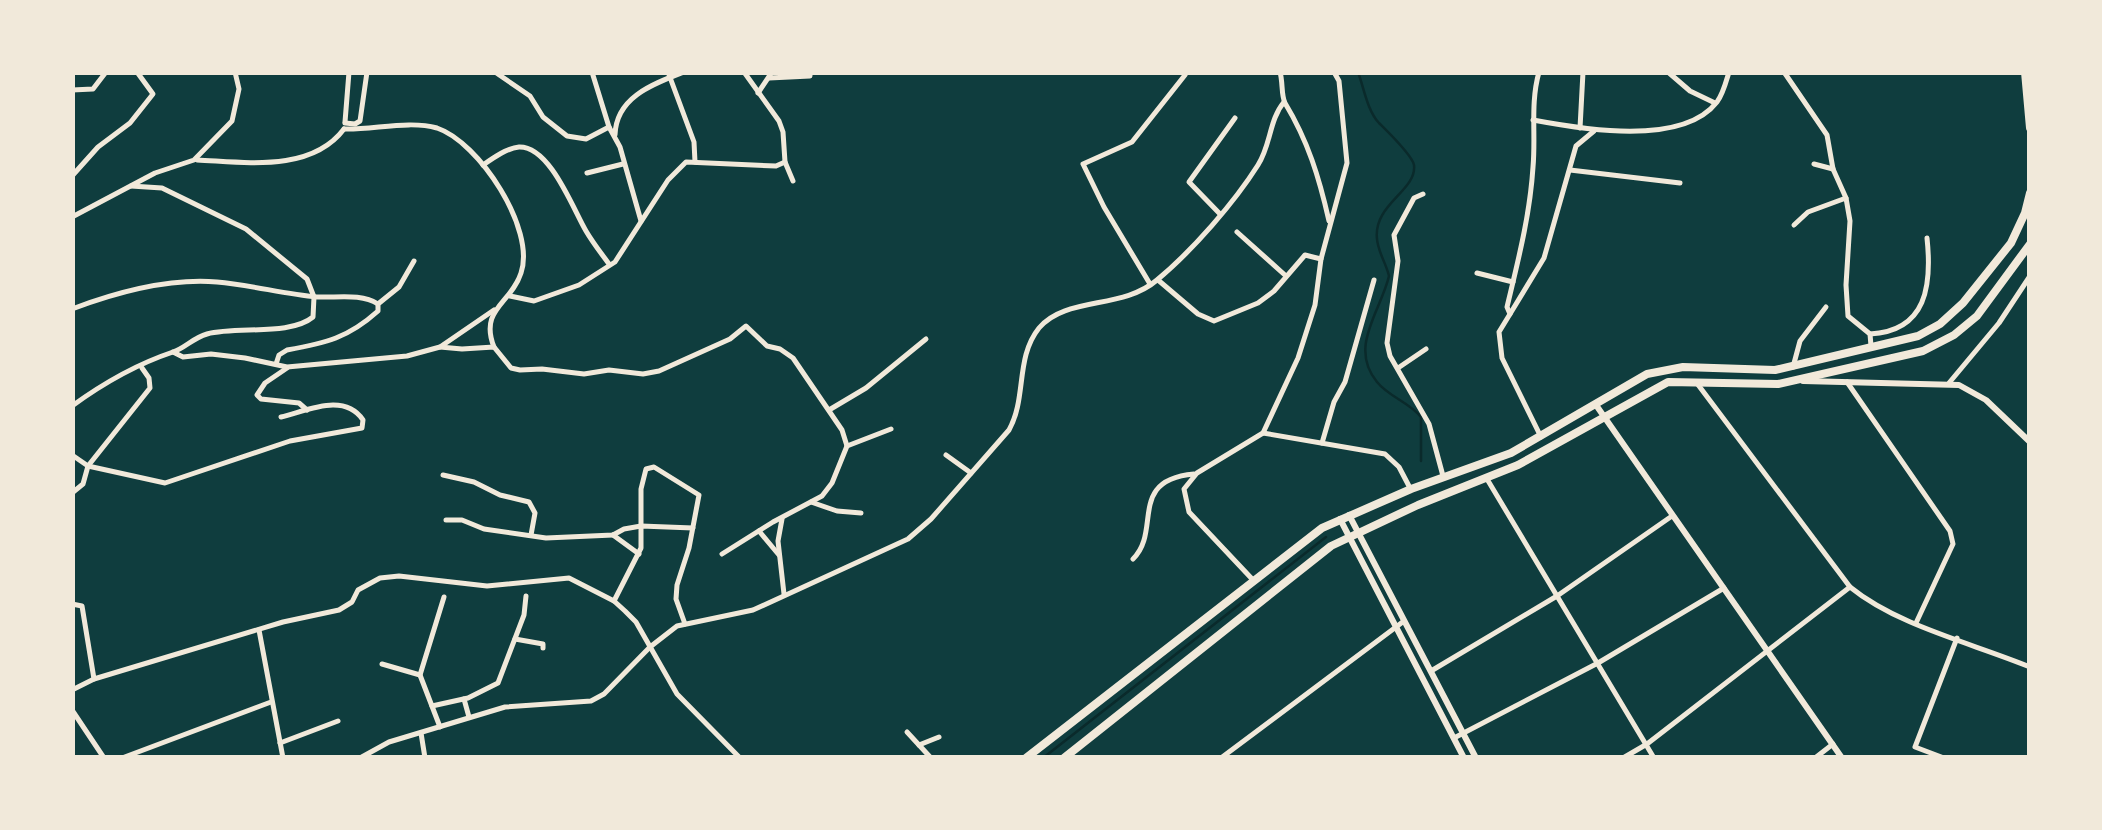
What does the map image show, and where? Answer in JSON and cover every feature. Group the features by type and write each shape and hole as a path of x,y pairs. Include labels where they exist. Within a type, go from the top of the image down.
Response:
{"main road":[{"path":"2025,72 2030,128"},
{"path":"1026,758 1322,528 1344,517 1479,467 1541,438 1647,374 1666,368 1762,372 1918,336 1951,316 2018,230 2030,193"},
{"path":"1064,758 1332,546 1353,534 1418,504 1487,480 1668,382 1764,384 1797,380 1924,350 1946,340 1977,316 2030,244"}],"street":[{"path":"72,90 94,89 106,72"},
{"path":"72,176 98,147 130,123 153,94 137,72"},
{"path":"194,160 232,121 239,88 236,72"},
{"path":"72,217 174,165 194,160 247,164 324,149 344,126 349,72"},
{"path":"344,126 360,121 367,72"},
{"path":"496,72 530,96 548,122 575,139 586,139 610,127"},
{"path":"592,72 642,222"},
{"path":"615,134 616,116 624,104 669,75 684,72"},
{"path":"744,72 784,132 785,162 793,181"},
{"path":"1280,72 1284,102 1298,120 1312,156 1330,224"},
{"path":"1254,580 1189,512 1184,489 1196,473 1263,433 1298,358 1315,305 1348,152 1339,82 1334,72"},
{"path":"1510,314 1507,307 1532,187 1532,97 1539,72"},
{"path":"1580,128 1583,72"},
{"path":"1668,72 1716,104"},
{"path":"1533,120 1627,132 1690,122 1716,104 1728,72"},
{"path":"1784,72 1827,136 1850,221 1848,316 1870,334 1872,348"},
{"path":"758,93 770,75 810,74"},
{"path":"1150,285 1083,164 1132,142 1185,74"},
{"path":"669,75 694,142 695,162"},
{"path":"360,758 389,742 505,707 591,701 604,694 650,647 677,626 740,614 908,540 997,446 1013,422 1022,367 1040,327 1070,308 1118,301 1158,280 1220,214 1260,163 1284,102"},
{"path":"1220,214 1190,182 1234,118"},
{"path":"174,352 183,357 211,354 288,367 407,356 440,346 510,296 524,262 524,249 502,194 484,164 454,137 432,127 344,126"},
{"path":"1541,438 1502,358 1500,332 1544,258 1576,146 1595,130"},
{"path":"484,164 516,147 541,156 610,265"},
{"path":"510,296 534,301 579,285 610,265 624,252 677,168 695,162 776,166 785,162"},
{"path":"587,173 624,164"},
{"path":"1814,164 1833,169"},
{"path":"1570,170 1680,183"},
{"path":"158,172 162,188"},
{"path":"72,406 122,372 142,368 158,354 174,352 208,334 296,326 313,317 314,297 307,279 246,229 162,188 131,186"},
{"path":"1423,194 1414,198 1394,235 1398,261 1386,343 1429,424 1444,479"},
{"path":"1794,225 1808,212 1846,198"},
{"path":"1237,232 1286,276"},
{"path":"1870,334 1900,329 1910,323 1926,290 1927,238"},
{"path":"1158,280 1198,314 1214,320 1258,303 1305,256 1322,260"},
{"path":"276,364 279,355 287,350 356,330 378,311 378,304 399,286 414,261"},
{"path":"1477,273 1513,282"},
{"path":"1949,383 1999,323 2030,276"},
{"path":"1322,443 1334,402 1345,382 1374,280"},
{"path":"72,309 102,298 180,282 213,282 314,297 360,298 378,304"},
{"path":"1792,367 1800,341 1826,307"},
{"path":"494,310 489,325 494,346 512,368 520,370 643,374 669,367 730,339 746,326 768,346 780,348 793,358 848,446"},
{"path":"829,410 866,388 926,339"},
{"path":"440,346 494,346"},
{"path":"1398,368 1426,349"},
{"path":"288,367 265,383 256,395 261,400 300,403 307,410"},
{"path":"72,493 83,484 88,466 150,388 142,368"},
{"path":"1797,380 1949,383 1981,396 2030,442"},
{"path":"1846,381 1950,531 1952,544 1916,624"},
{"path":"1696,382 1850,587 1870,603 1916,624 2030,666"},
{"path":"72,455 88,466 165,483 290,440 362,428 363,420 355,412 332,404 280,417"},
{"path":"1596,405 1842,758"},
{"path":"722,554 828,491 848,446 891,429"},
{"path":"1263,433 1385,454 1411,490"},
{"path":"946,455 971,473"},
{"path":"614,601 639,554 641,490 648,466 699,493 676,599 685,624"},
{"path":"1132,559 1142,548 1147,510 1160,485 1172,476 1196,473"},
{"path":"443,475 529,502 535,514 531,536"},
{"path":"1487,480 1654,758"},
{"path":"811,502 861,514"},
{"path":"1422,678 1557,596 1672,516"},
{"path":"1344,517 1404,620 1474,754 1461,757 1353,534"},
{"path":"782,518 778,556 784,594"},
{"path":"446,520 531,536 613,535 642,526 692,528"},
{"path":"759,531 778,556"},
{"path":"613,535 639,554"},
{"path":"72,690 94,679 339,610 372,581 399,576 487,586 569,578 614,601 636,622 677,694 740,758"},
{"path":"1623,758 1647,744 1850,587"},
{"path":"1454,738 1598,663 1724,588"},
{"path":"432,706 464,699 498,683 524,615 526,596"},
{"path":"440,727 420,675 444,597"},
{"path":"72,604 81,604 94,679"},
{"path":"1221,758 1404,620"},
{"path":"260,630 283,758"},
{"path":"1944,758 1915,746 1957,638"},
{"path":"515,639 543,644 543,648"},
{"path":"382,664 420,675"},
{"path":"464,699 470,718"},
{"path":"122,758 271,702"},
{"path":"72,710 104,758"},
{"path":"280,743 338,721"},
{"path":"908,732 931,758"},
{"path":"421,733 426,758"},
{"path":"919,745 939,737"},
{"path":"1816,758 1833,744"}],"waterway":[{"path":"1358,72 1375,118 1414,165 1409,183 1388,207 1378,227 1378,244 1389,276 1369,329 1366,356 1377,382 1421,417 1421,461"},
{"path":"1043,758 1326,537"}]}
